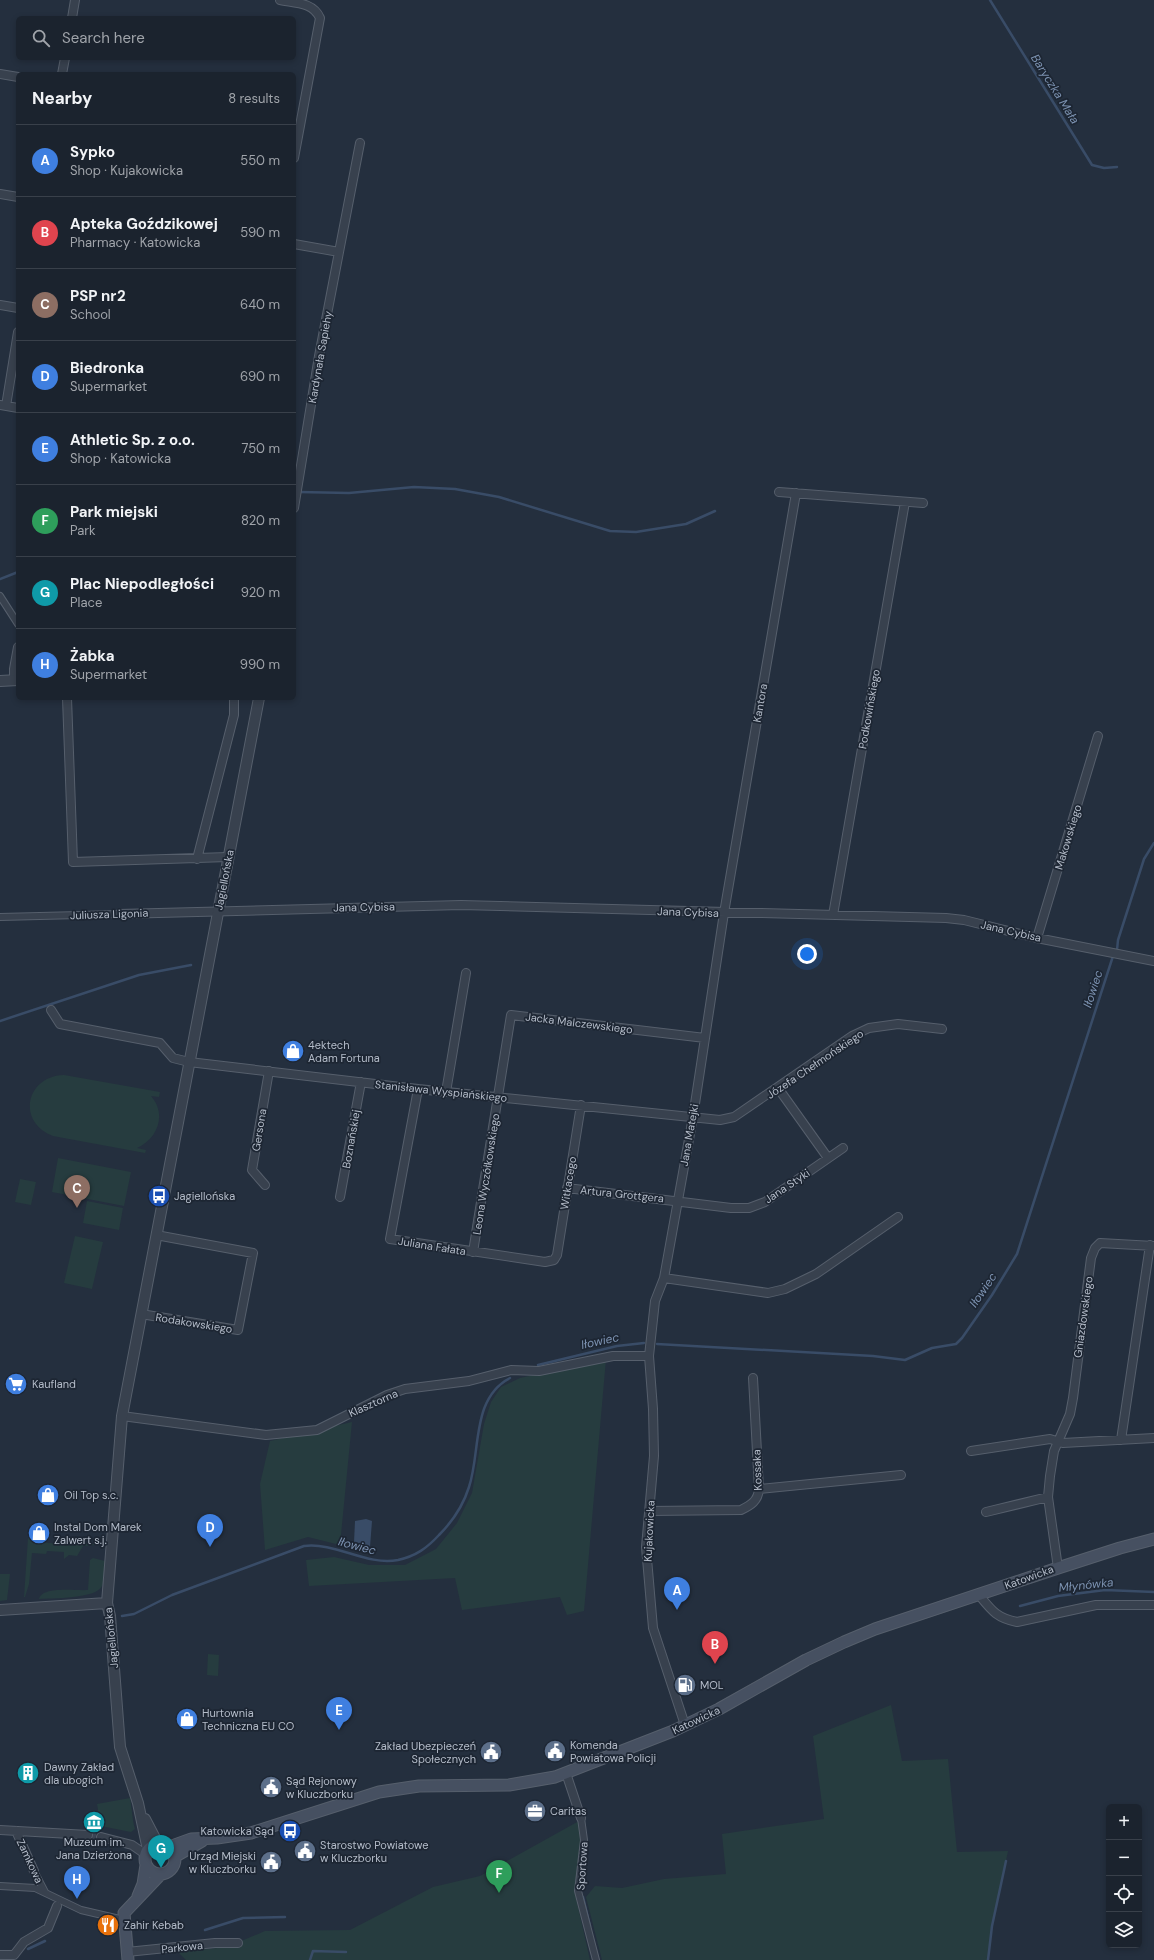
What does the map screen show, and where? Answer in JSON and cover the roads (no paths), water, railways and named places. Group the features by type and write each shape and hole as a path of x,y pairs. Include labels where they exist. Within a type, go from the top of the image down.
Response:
{"main road":[{"path":"1058,1568 1120,1548 1154,1539"},
{"name":"Katowicka","path":"167,1849 207,1839 237,1836 269,1828 379,1792 401,1788 509,1785 541,1781 566,1773 685,1725 844,1642 1058,1568"},
{"path":"167,1849 173,1866 166,1873 161,1874 152,1872 146,1856 167,1849"},
{"path":"138,1898 143,1884 146,1856"},
{"path":"128,1956 124,1913 161,1874"}],"street":[{"path":"72,16 75,0"},
{"path":"280,0 303,4 316,11 320,18 296,147"},
{"path":"62,72 65,60"},
{"path":"0,74 16,77"},
{"name":"Kardynała Sapiehy","path":"296,485 298,462 360,143"},
{"path":"0,194 16,197"},
{"path":"296,244 339,252"},
{"path":"0,305 16,308"},
{"path":"16,342 3,405 16,408"},
{"path":"779,492 923,503"},
{"name":"Kantora","path":"724,913 796,493"},
{"name":"Podkowińskiego","path":"834,915 905,502"},
{"path":"0,596 16,621"},
{"path":"0,682 16,680 14,669 16,658"},
{"path":"67,700 73,862 228,857"},
{"path":"197,858 234,715 234,700"},
{"name":"Jagiellońska","path":"146,1856 140,1810 120,1747 110,1616 107,1603 122,1416 259,700"},
{"name":"Makowskiego","path":"1038,938 1098,736"},
{"name":"Jana Cybisa","path":"218,910 461,905 946,918 964,920 1038,938 1154,961"},
{"name":"Juliusza Ligonia","path":"0,917 218,910"},
{"name":"Jana Matejki","path":"649,1356 655,1301 664,1278 693,1117 724,913"},
{"path":"446,1092 466,973"},
{"path":"51,1010 60,1024 160,1043 173,1058 189,1062"},
{"name":"Jacka Malczewskiego","path":"498,1096 511,1016 705,1038"},
{"name":"Józefa Chełmońskiego","path":"693,1117 720,1120 734,1117 852,1036 869,1028 898,1024 942,1029"},
{"name":"Stanisława Wyspiańskiego","path":"189,1062 418,1089 693,1117"},
{"name":"Gersona","path":"265,1185 252,1170 269,1071"},
{"name":"Boznańskiej","path":"340,1196 361,1082"},
{"path":"778,1088 828,1158"},
{"name":"Juliana Fałata","path":"418,1089 390,1239 545,1262 554,1260"},
{"name":"Leona Wyczółkowskiego","path":"473,1252 498,1096"},
{"name":"Witkacego","path":"554,1260 580,1105"},
{"name":"Jana Styki","path":"678,1200 731,1208 749,1208 765,1202 843,1148"},
{"name":"Artura Grottgera","path":"567,1188 678,1200"},
{"path":"664,1278 768,1293 785,1289 816,1274 898,1217"},
{"name":"Rodakowskiego","path":"141,1314 238,1330 253,1253 156,1235"},
{"name":"Gniazdowskiego","path":"1058,1442 1070,1414 1092,1258 1095,1248 1100,1243 1152,1246 1121,1440"},
{"name":"Klasztorna","path":"122,1416 266,1435 317,1430 387,1394 405,1389 469,1381 511,1370 539,1372 613,1356 649,1356"},
{"name":"Kujakowicka","path":"649,1356 653,1409 654,1456 646,1547 653,1628 685,1725"},
{"name":"Kossaka","path":"649,1511 741,1510 752,1505 758,1495 759,1489 753,1378"},
{"path":"972,1451 1050,1439 1063,1443 1154,1438"},
{"name":"Katowicka","path":"1058,1442 1054,1451 1048,1497 1058,1568"},
{"path":"759,1489 901,1476"},
{"path":"986,1512 1048,1497"},
{"path":"979,1595 997,1615 1004,1620 1017,1622 1096,1605 1154,1605"},
{"path":"0,1610 107,1603"},
{"name":"Sportowa","path":"566,1773 581,1818 584,1840 578,1891 596,1960"},
{"name":"Jagiellońska","path":"140,1810 167,1849"},
{"name":"Zamkowa","path":"0,1830 88,1835"},
{"name":"Zamkowa","path":"16,1831 45,1892"},
{"path":"101,1837 132,1845 146,1856"},
{"path":"0,1886 35,1888 80,1910 124,1920"},
{"path":"0,1955 15,1958 24,1942 48,1928 57,1906"},
{"name":"Parkowa","path":"128,1956 215,1943 238,1943"}],"water":[{"path":"366,1519 372,1521 370,1547 354,1543 355,1521"}],"waterway":[{"name":"Baryczka Mała","path":"990,0 1092,165 1104,168 1117,167"},
{"path":"299,492 349,493 414,487 455,489 499,497 610,531 636,532 686,524 715,511"},
{"path":"0,579 16,573"},
{"name":"Iłowiec","path":"1117,950 1118,940 1144,859 1154,843"},
{"name":"Iłowiec","path":"657,1344 873,1356 905,1360 932,1348 956,1344 962,1338 992,1295 1017,1254 1113,956"},
{"path":"0,1021 139,975 191,965"},
{"name":"Iłowiec","path":"538,1365 617,1346 644,1343"},
{"name":"Iłowiec","path":"122,1616 134,1614 172,1595 304,1546 328,1547 374,1560 386,1561 398,1560 421,1551 444,1530 461,1507 467,1494 473,1473 479,1426 483,1412 489,1398 498,1387 510,1378"},
{"name":"Młynówka","path":"1020,1606 1058,1596 1105,1590 1154,1592"},
{"path":"988,1960 992,1926 1006,1861"},
{"path":"583,1897 590,1926"},
{"name":"Młynówka","path":"205,1930 243,1918 285,1917"},
{"name":"Młynówka","path":"28,1949 45,1941"},
{"path":"310,1960 313,1951 346,1952"}],"tunnel":[{"path":"88,1835 101,1837"}],"place":[{"name":"4ektech Adam Fortuna","path":"293,1051"},
{"name":"Jagiellońska","path":"159,1196"},
{"name":"PSP nr2","path":"77,1208"},
{"name":"Kaufland","path":"16,1384"},
{"name":"Oil Top s.c.","path":"48,1495"},
{"name":"Instal Dom Marek Zalwert s.j.","path":"39,1533"},
{"name":"Biedronka","path":"210,1547"},
{"name":"Sypko","path":"677,1610"},
{"name":"Apteka Goździkowej","path":"715,1664"},
{"name":"MOL","path":"685,1685"},
{"name":"Hurtownia Techniczna EU CO","path":"187,1719"},
{"name":"Athletic Sp. z o.o.","path":"339,1730"},
{"name":"Komenda Powiatowa Policji","path":"555,1751"},
{"name":"Zakład Ubezpieczeń Społecznych","path":"491,1752"},
{"name":"Dawny Zakład dla ubogich","path":"28,1773"},
{"name":"Sąd Rejonowy w Kluczborku","path":"271,1787"},
{"name":"Caritas","path":"535,1811"},
{"name":"Muzeum im. Jana Dzierżona","path":"94,1822"},
{"name":"Katowicka Sąd","path":"290,1831"},
{"name":"Starostwo Powiatowe w Kluczborku","path":"305,1851"},
{"name":"Urząd Miejski w Kluczborku","path":"271,1862"},
{"name":"Plac Niepodległości","path":"161,1868"},
{"name":"Park miejski","path":"499,1893"},
{"name":"Żabka","path":"77,1899"},
{"name":"Zahir Kebab","path":"108,1925"}]}
